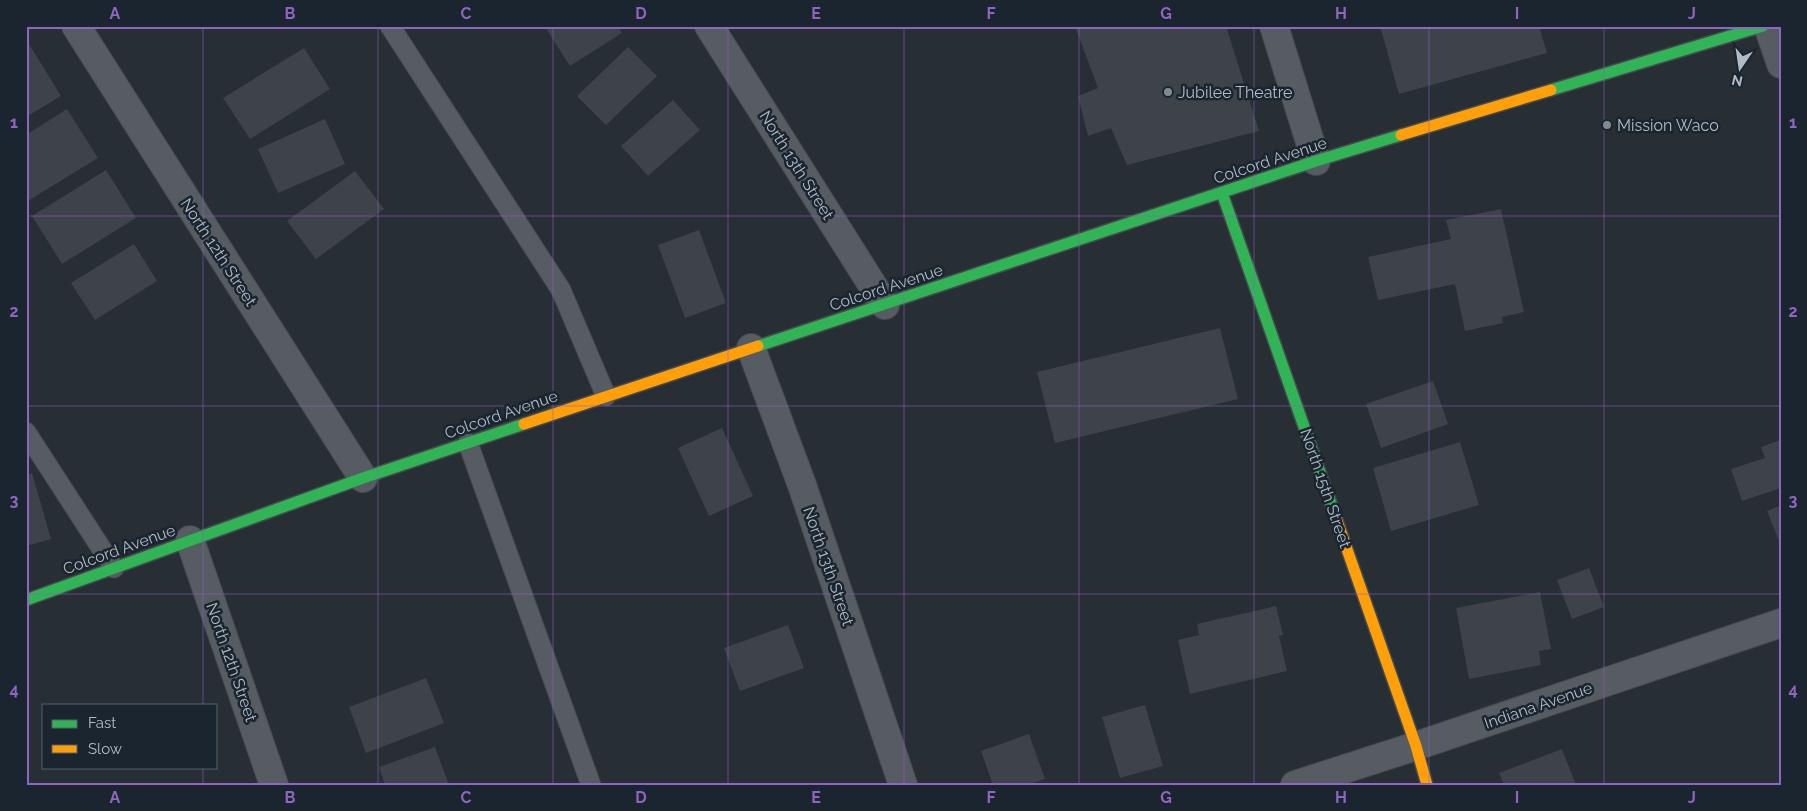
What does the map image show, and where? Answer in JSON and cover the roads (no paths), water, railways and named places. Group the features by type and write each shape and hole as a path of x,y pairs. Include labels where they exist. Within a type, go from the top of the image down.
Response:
{"street":[{"name":"North 12th Street","path":"76,26 363,478"},
{"name":"North 13th Street","path":"709,26 885,304"},
{"path":"1274,26 1316,161"},
{"name":"Colcord Avenue","path":"26,600 468,442 1316,161 1763,26"},
{"path":"1768,26 1781,64"},
{"name":"North 15th Street","path":"1222,193 1416,746 1427,785"},
{"name":"North 13th Street","path":"751,348 802,485 904,785"},
{"name":"North 12th Street","path":"190,540 274,785"},
{"name":"Indiana Avenue","path":"1295,785 1416,746 1781,622"}],"lane":[{"path":"390,26 561,290 606,396"},
{"path":"26,432 114,568"},
{"path":"468,442 591,785"}],"place":[{"name":"Jubilee Theatre","path":"1168,92"},
{"name":"Mission Waco","path":"1607,125"}]}
